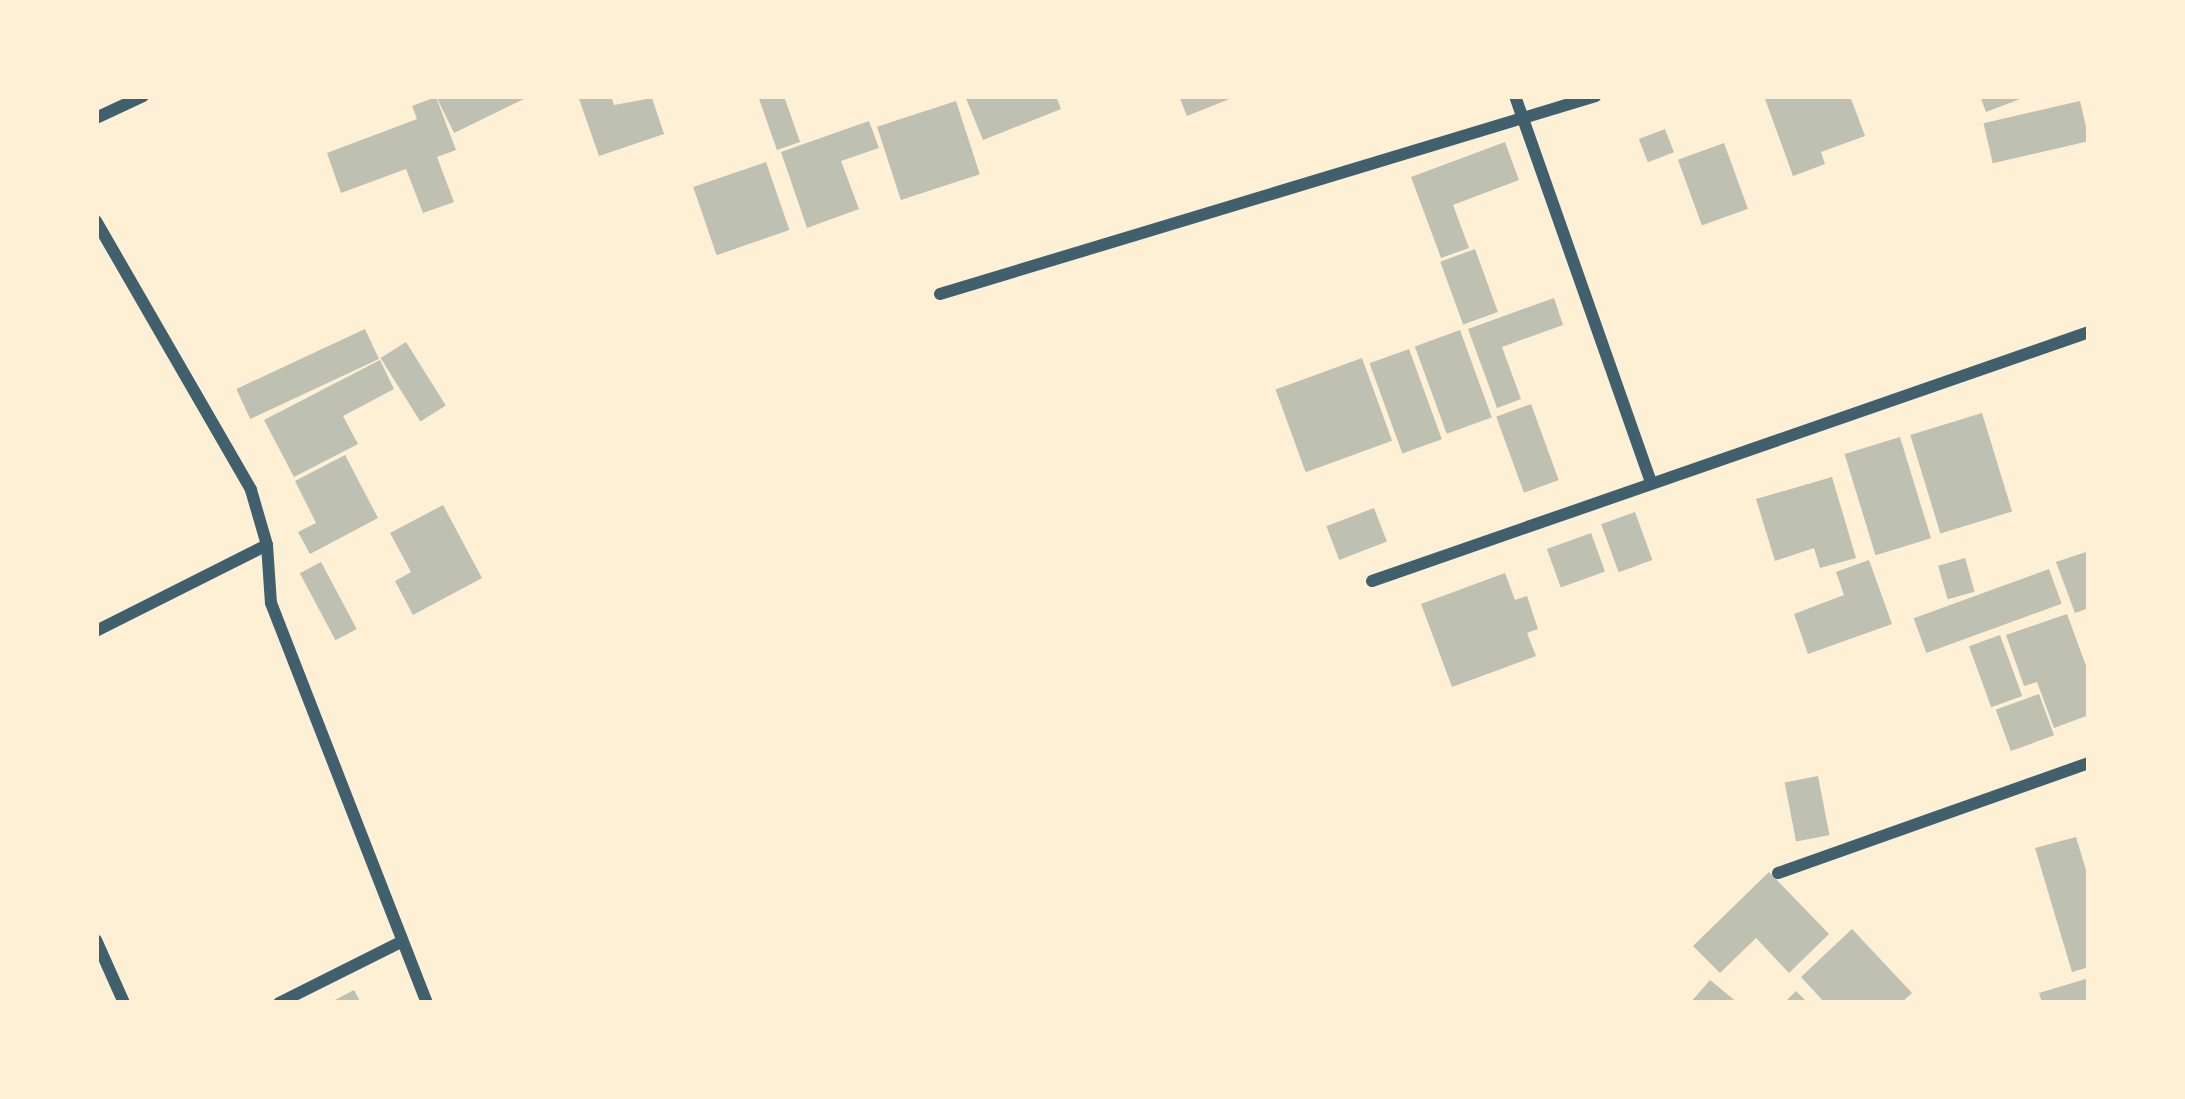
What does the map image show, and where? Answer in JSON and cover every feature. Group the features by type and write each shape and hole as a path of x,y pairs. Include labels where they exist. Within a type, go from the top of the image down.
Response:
{"street":[{"path":"96,116 143,96"},
{"path":"1515,96 1651,483"},
{"path":"940,294 1596,96"},
{"path":"96,220 251,490 267,545 272,603 428,1003"},
{"path":"1372,581 2089,332"},
{"path":"96,631 267,545"},
{"path":"1778,873 2089,764"},
{"path":"96,940 124,1003"},
{"path":"279,1003 401,942"}],"building":[{"path":"436,96 530,96 454,133"},
{"path":"578,96 611,96 614,105 652,98 664,134 599,156"},
{"path":"758,96 784,96 800,142 777,150"},
{"path":"965,96 1056,96 1061,109 983,140"},
{"path":"1179,96 1237,96 1187,116"},
{"path":"1764,96 1850,96 1865,136 1821,152 1825,164 1793,176"},
{"path":"1980,96 2028,96 1986,112"},
{"path":"436,97 456,150 437,157 454,202 423,213 406,169 341,193 327,153 417,119 412,106"},
{"path":"956,101 980,174 901,200 877,127"},
{"path":"2080,101 2089,141 1993,163 1984,123"},
{"path":"869,121 879,148 841,161 859,209 807,228 781,152"},
{"path":"1665,129 1674,152 1648,162 1639,139"},
{"path":"1505,142 1519,180 1453,205 1469,248 1441,258 1411,177"},
{"path":"1724,143 1748,209 1702,226 1678,160"},
{"path":"766,162 789,230 717,255 693,187"},
{"path":"1475,249 1498,312 1463,325 1440,262"},
{"path":"1554,298 1563,325 1502,347 1521,399 1497,408 1468,329"},
{"path":"365,329 379,359 250,419 236,389"},
{"path":"1460,330 1492,417 1447,434 1415,346"},
{"path":"406,342 446,406 420,422 381,358"},
{"path":"1409,349 1442,439 1402,454 1370,363"},
{"path":"1362,358 1392,441 1306,472 1276,389"},
{"path":"380,360 394,389 343,416 358,444 294,477 264,420"},
{"path":"1531,404 1559,480 1524,493 1496,417"},
{"path":"1982,413 2012,511 1940,533 1910,435"},
{"path":"1900,437 1931,538 1876,555 1845,454"},
{"path":"345,455 378,518 310,554 298,532 316,523 295,481"},
{"path":"1832,477 1856,558 1820,568 1814,548 1775,561 1756,499"},
{"path":"443,505 482,578 413,615 395,581 411,572 390,533"},
{"path":"1374,508 1387,542 1339,560 1326,526"},
{"path":"1635,512 1652,560 1619,572 1601,524"},
{"path":"1591,533 1605,572 1561,588 1547,549"},
{"path":"2089,551 2089,608 2075,613 2056,562"},
{"path":"1965,558 1975,592 1948,599 1938,566"},
{"path":"1869,560 1892,624 1808,654 1794,614 1844,595 1836,572"},
{"path":"321,562 357,629 335,640 300,573"},
{"path":"2049,569 2062,604 1926,653 1914,618"},
{"path":"1505,573 1515,600 1527,596 1538,629 1527,633 1536,656 1452,687 1421,604"},
{"path":"2067,614 2089,674 2089,715 2054,728 2037,682 2024,686 2006,635"},
{"path":"2000,635 2022,696 1991,707 1969,646"},
{"path":"2039,694 2054,735 2011,751 1996,710"},
{"path":"1818,776 1829,835 1796,841 1785,782"},
{"path":"2076,837 2089,880 2089,967 2072,972 2035,848"},
{"path":"1769,872 1829,934 1789,973 1756,938 1720,973 1693,946"},
{"path":"1852,929 1912,993 1901,1003 1825,1003 1801,977"},
{"path":"2089,978 2089,1003 2042,1003 2039,993"},
{"path":"1710,980 1738,1003 1690,1003"},
{"path":"354,990 361,1003 329,1003"},
{"path":"1796,991 1808,1003 1784,1003"}]}
